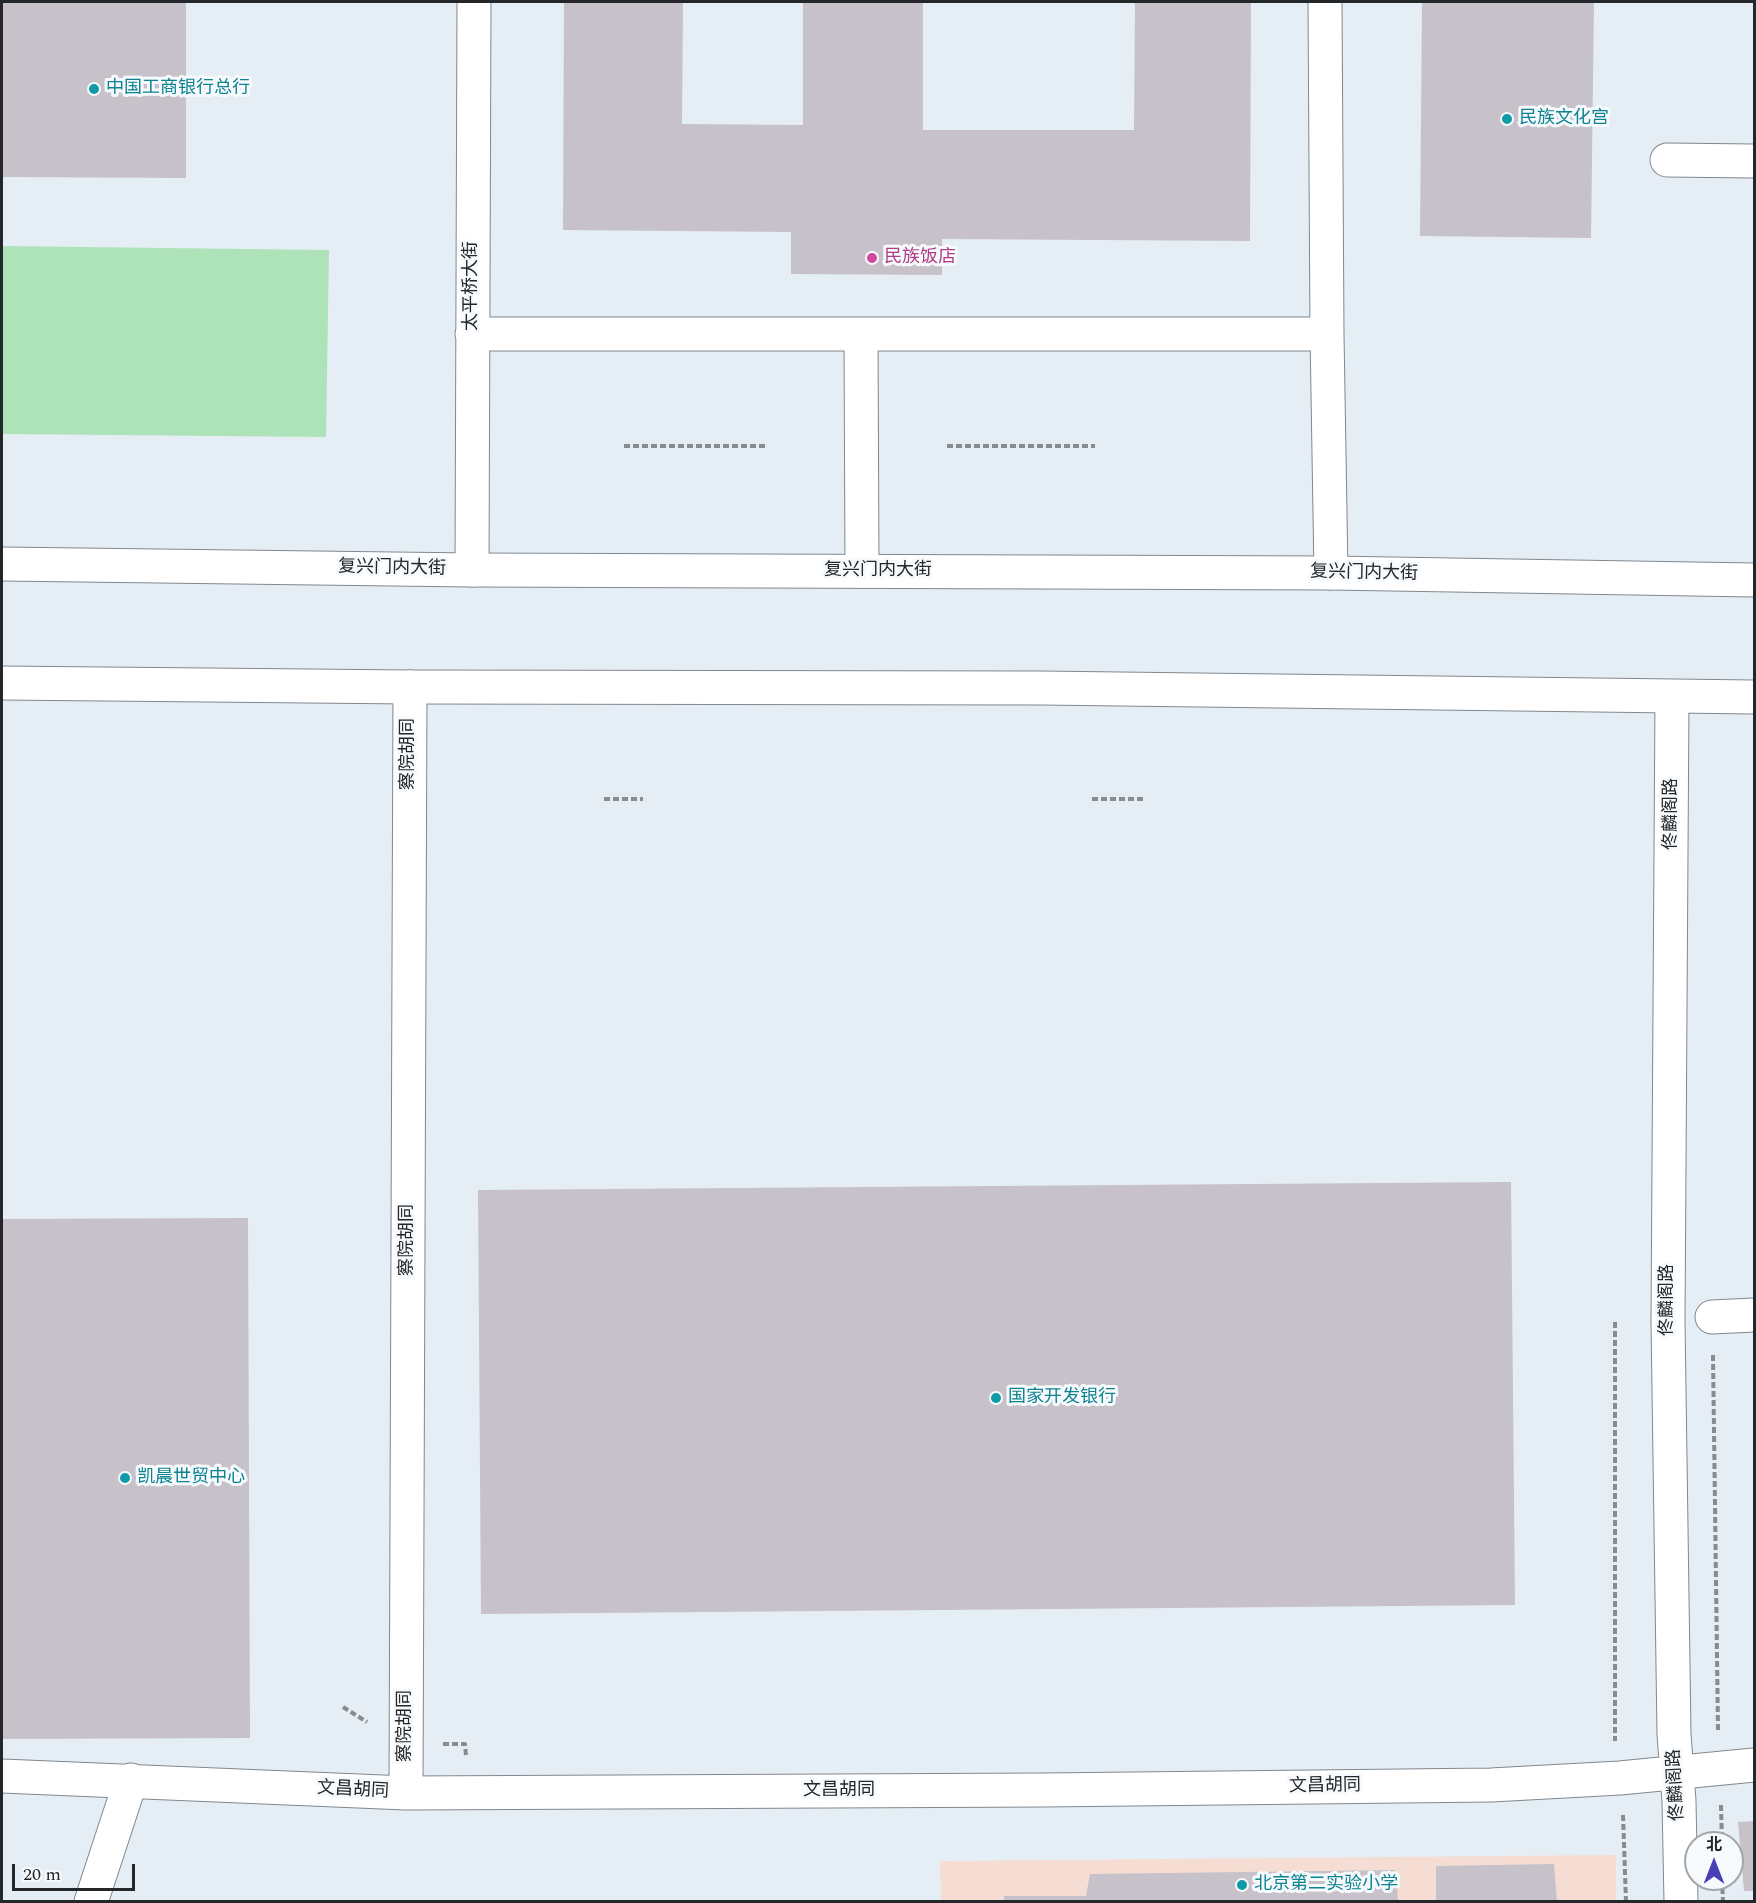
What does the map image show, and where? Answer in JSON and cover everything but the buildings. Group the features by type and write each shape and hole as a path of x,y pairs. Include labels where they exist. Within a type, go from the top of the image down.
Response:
{"main road":[{"name":"太平桥大街","path":"472,570 474,2"},
{"path":"1325,2 1331,573"},
{"path":"1668,160 1755,161"},
{"path":"472,334 1327,334"},
{"path":"861,334 862,571"},
{"name":"复兴门内大街","path":"2,564 472,570 1331,573 1755,580"},
{"path":"2,683 410,687 1041,688 1755,697"},
{"name":"察院胡同","path":"406,1793 410,687"},
{"name":"佟麟阁路","path":"1672,697 1668,1321 1674,1722 1679,1801 1681,1902"},
{"path":"1712,1317 1755,1315"},
{"name":"文昌胡同","path":"2,1776 406,1793 1491,1785 1620,1778 1755,1765"},
{"path":"91,1902 131,1780"}],"path":[{"path":"624,446 767,446"},
{"path":"947,446 1095,446"},
{"path":"1092,799 1146,799"},
{"path":"604,800 643,800"},
{"path":"1712,1317 1718,1731"},
{"path":"1615,1322 1615,1746"},
{"path":"1721,1802 1722,1831"},
{"path":"1623,1808 1626,1902"}],"shaded area":[{"path":"1616,1855 1616,1901 941,1901 940,1861"}],"green space":[{"path":"2,246 329,250 326,437 2,434"}],"place":[{"name":"中国工商银行总行","path":"94,89"},
{"name":"民族文化宫","path":"1507,119"},
{"name":"民族饭店","path":"872,258"},
{"name":"国家开发银行","path":"996,1398"},
{"name":"凯晨世贸中心","path":"125,1478"},
{"name":"北京第二实验小学","path":"1242,1885"}]}
